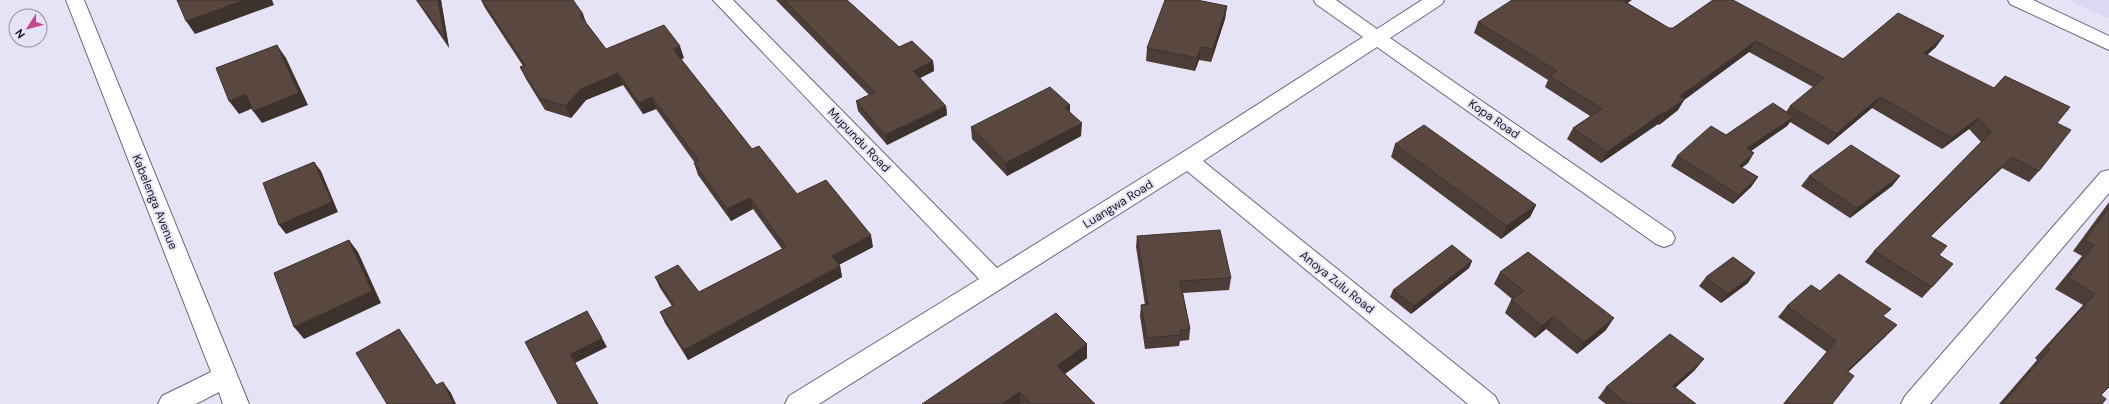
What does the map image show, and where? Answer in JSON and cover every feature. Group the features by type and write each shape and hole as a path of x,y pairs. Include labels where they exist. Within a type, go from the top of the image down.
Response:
{"street":[{"name":"Kabelenga Avenue","path":"74,0 236,404"},
{"name":"Mupundu Road","path":"722,0 996,281"},
{"name":"Kopa Road","path":"1323,0 1377,36 1664,238"},
{"name":"Luangwa Road","path":"798,404 1188,160 1434,0"},
{"path":"2017,0 2109,44"},
{"name":"Anoya Zulu Road","path":"1188,160 1486,404"},
{"path":"1914,404 2109,178"},
{"path":"171,404 226,377"}],"shaded area":[{"path":"2069,0 2109,0 2109,19"}],"building":[{"path":"177,0 244,0 186,21"},
{"path":"417,0 438,0 445,39"},
{"path":"482,0 573,0 583,14 580,15 606,49 664,25 680,46 673,49 752,149 759,146 797,194 826,180 871,235 832,256 840,266 684,350 660,312 674,305 655,277 678,265 699,292 786,247 750,198 727,209 694,163 699,161 652,97 639,103 618,73 581,89 565,106 540,98 520,67 525,65"},
{"path":"784,0 847,0 899,47 912,41 933,61 913,71 946,106 885,135 856,101 875,92"},
{"path":"1165,0 1197,0 1227,6 1213,49 1201,47 1197,58 1147,48"},
{"path":"1512,0 1622,0 1669,28 1673,28 1713,0 1733,0 1843,59 1898,13 1944,36 1924,53 1994,88 2005,76 2070,107 2057,123 2071,130 2039,171 2012,157 1930,236 1947,246 1939,255 1953,264 1932,287 1874,251 1991,132 1978,118 1952,138 1880,97 1836,134 1790,106 1824,78 1756,41 1680,96 1685,99 1607,152 1573,128 1602,109 1550,76 1557,71 1478,22"},
{"path":"277,45 299,93 253,111 246,94 229,101 216,68"},
{"path":"1050,87 1070,105 1065,108 1082,123 1006,163 971,127"},
{"path":"1773,103 1794,117 1747,148 1754,153 1739,166 1758,177 1739,195 1677,156 1711,126 1726,135"},
{"path":"1424,125 1536,205 1507,226 1395,144"},
{"path":"1851,145 1900,176 1857,208 1809,176"},
{"path":"314,162 332,202 279,225 263,183"},
{"path":"2109,207 2109,387 2101,395 2106,399 2102,404 2002,404 2050,349 2047,347 2095,294 2068,278 2094,245 2085,240"},
{"path":"1220,230 1231,278 1180,281 1190,329 1180,330 1181,335 1147,338 1141,305 1148,304 1137,236"},
{"path":"349,240 372,291 294,327 274,273"},
{"path":"1452,245 1472,261 1414,306 1393,290"},
{"path":"1528,252 1614,318 1584,342 1553,317 1542,326 1511,300 1524,291 1500,272"},
{"path":"1733,257 1755,273 1728,294 1706,277"},
{"path":"1839,274 1891,309 1883,316 1897,325 1847,371 1854,376 1832,404 1790,404 1786,401 1836,341 1787,306 1811,285 1820,291"},
{"path":"587,311 602,338 570,354 598,404 558,404 525,342"},
{"path":"1056,313 1087,344 1057,366 1095,404 1032,404 1020,392 1002,404 922,404"},
{"path":"399,329 436,385 443,382 453,404 387,404 356,353"},
{"path":"1670,334 1704,359 1673,386 1696,404 1627,404 1606,387"}]}
